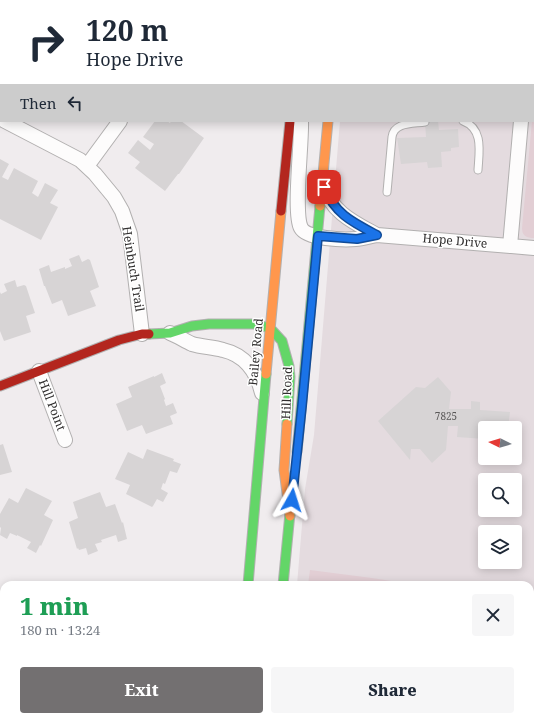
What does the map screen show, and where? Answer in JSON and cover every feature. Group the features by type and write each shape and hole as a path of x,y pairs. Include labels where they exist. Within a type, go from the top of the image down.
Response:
{"main road":[{"name":"Bailey Road","path":"248,581 270,328 290,122"},
{"path":"296,461 328,122"},
{"path":"0,386 109,343 142,334 170,332 192,326 209,324 254,324 270,328"},
{"name":"Hill Road","path":"270,328 282,341 289,366 290,377 284,470 290,516"},
{"path":"283,581 294,477"}],"street":[{"name":"Heinbuch Trail","path":"7,122 74,157 87,166 114,197 122,211 132,244 142,334"},
{"path":"87,166 119,122"},
{"name":"Hope Drive","path":"301,122 298,220 300,227 307,233 318,236 357,239 377,235 534,248"},
{"path":"510,246 521,122"},
{"name":"Hope Drive","path":"323,177 324,187 336,208 351,221 377,235"},
{"name":"Hill Road","path":"170,332 192,344 233,353 243,359 256,375 264,400"},
{"name":"Hill Point","path":"39,371 65,440"}],"lane":[{"path":"387,192 392,137 394,131 403,125 425,122"},
{"path":"465,122 473,127 478,135 480,148 478,170"}],"shaded area":[{"path":"340,122 534,122 534,581 297,581 305,489 314,435"},
{"path":"532,122 534,122 534,238 525,236 522,228"},
{"path":"310,570 391,581 309,581"}],"building":[{"path":"154,122 182,122 204,138 179,174 165,191 135,168 140,162 128,153 138,140 150,150 154,144 143,137"},
{"path":"425,122 438,122 439,130 458,129 459,147 451,148 451,151 441,152 442,167 428,168 427,162 401,164 397,138 426,137"},
{"path":"0,159 9,164 2,177 8,180 14,168 38,181 32,193 38,197 45,183 58,190 50,203 58,207 41,240 0,219"},
{"path":"79,255 82,262 88,259 90,260 99,287 90,291 96,306 68,316 62,300 52,304 44,286 39,269 49,265 51,272 65,267 65,269 72,266 69,259"},
{"path":"15,280 17,287 24,285 26,286 35,313 26,316 31,332 4,341 0,331 0,292 1,294 7,291 4,284"},
{"path":"162,373 166,383 160,386 166,406 173,403 177,413 170,416 173,424 146,434 142,425 127,431 116,404 132,397 128,387"},
{"path":"438,377 451,392 449,409 471,409 471,401 480,402 480,410 510,412 509,421 478,421 478,438 457,437 458,426 448,426 446,450 432,463 420,449 411,449 410,460 378,421 416,387 425,388"},
{"path":"3,444 12,472 0,475 0,445"},
{"path":"147,449 174,459 173,461 181,464 177,473 170,471 165,484 163,483 161,489 168,493 163,502 157,499 152,507 126,494 130,485 115,479 128,452 143,459"},
{"path":"26,488 52,501 44,515 53,520 41,546 40,545 36,553 27,548 31,542 17,535 10,533 7,539 0,535 0,514 9,498 18,503"},
{"path":"100,492 106,507 115,504 122,523 123,522 127,539 118,542 116,535 101,540 102,542 95,544 98,551 88,555 86,548 79,550 78,548 77,549 69,522 78,518 73,502"}],"traffic: fast":[{"path":"297,452 320,206"},
{"path":"149,334 170,333 192,326 209,324 254,324 270,328 282,341 289,366 290,377 287,424"},
{"path":"248,581 266,374"},
{"path":"283,581 291,503"}],"traffic: slow":[{"path":"320,206 328,122"},
{"path":"266,374 281,211"},
{"path":"287,424 284,470 290,516"}],"traffic: jam":[{"path":"281,211 290,122"},
{"path":"0,386 119,340 142,334 149,334"}],"route":[{"path":"292,500 318,236 357,239 377,235 345,217 331,202 324,187"}]}
